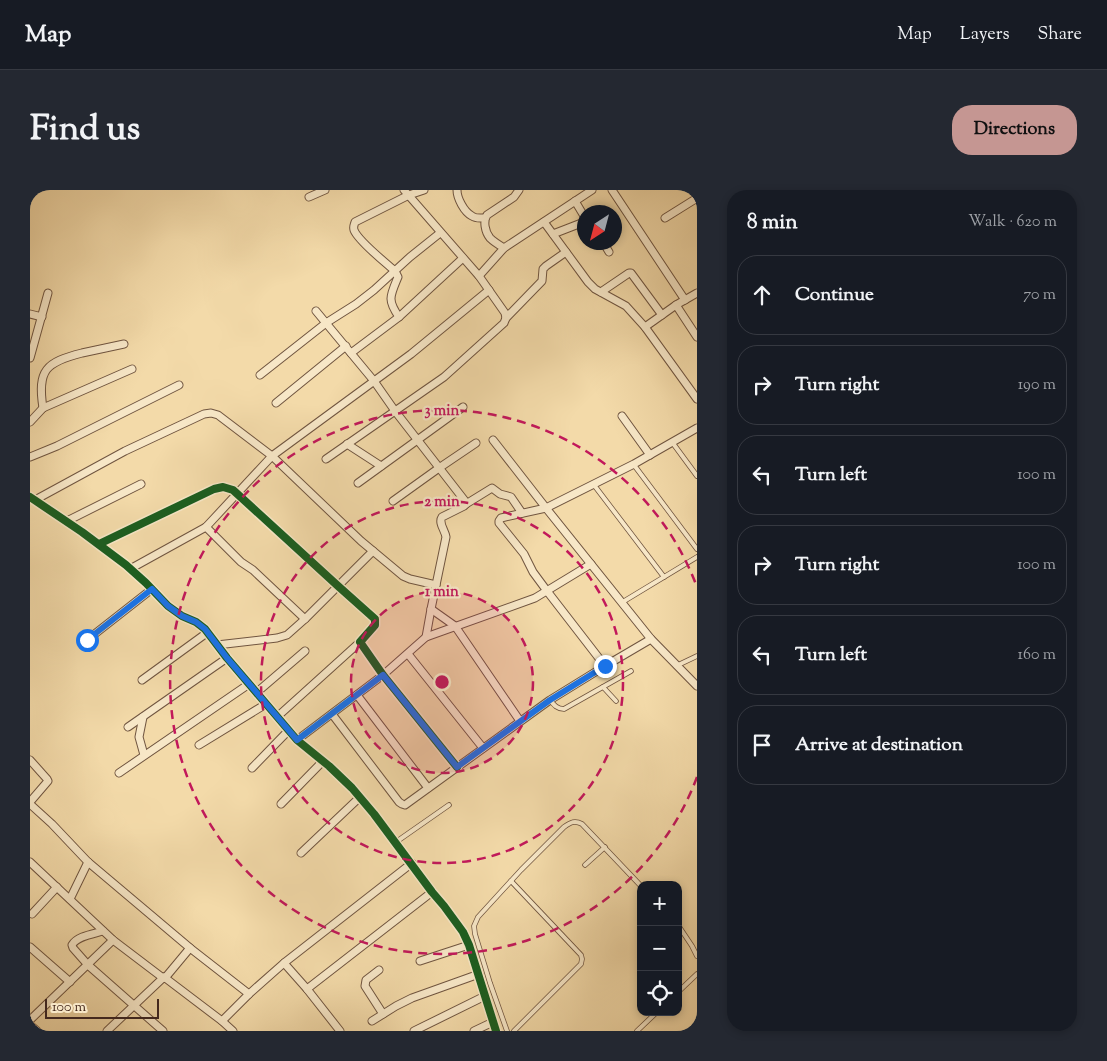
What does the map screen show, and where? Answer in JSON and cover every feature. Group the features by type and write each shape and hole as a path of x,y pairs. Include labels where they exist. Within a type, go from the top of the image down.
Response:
{"street":[{"path":"309,197 325,190"},
{"path":"399,318 392,308 390,300 398,277 395,271 367,246 354,231 353,226 356,222 406,192 424,190"},
{"path":"458,190 457,195 467,212 475,218 485,218"},
{"path":"504,248 489,237 484,222 485,218 514,197 519,190"},
{"path":"479,276 504,248 592,190"},
{"path":"612,190 685,300"},
{"path":"406,192 479,276 505,313 506,318"},
{"path":"665,218 697,198"},
{"path":"575,201 577,205"},
{"path":"544,222 588,282 595,289 626,306 646,327 697,399"},
{"path":"553,234 577,225"},
{"path":"260,375 326,323 356,304 440,233"},
{"path":"326,459 444,376 504,323 506,318 542,281 546,266 566,252"},
{"path":"352,353 399,318 463,258"},
{"path":"600,292 631,272 662,315"},
{"path":"130,569 206,527 272,456 411,354 489,290"},
{"path":"646,327 697,292"},
{"path":"30,355 48,293"},
{"path":"676,305 697,336"},
{"path":"316,311 374,381 466,504"},
{"path":"30,314 42,317"},
{"path":"43,408 42,383 48,368 54,362 124,344"},
{"path":"276,403 346,346"},
{"path":"30,422 43,408 132,369"},
{"path":"30,457 57,446 179,385"},
{"path":"358,483 463,407"},
{"path":"436,585 403,576 373,551 272,456 218,415 211,413 204,414 126,451 33,498 99,544 130,569 168,606 182,616 196,622 208,632 227,658 297,740 324,761 360,797 463,932 469,945 496,1031"},
{"path":"622,416 650,455"},
{"path":"605,666 533,572 524,554 499,523 499,520 546,508 634,464 697,428"},
{"path":"493,440 650,639 697,686"},
{"path":"393,501 476,443"},
{"path":"347,444 381,466"},
{"path":"67,521 141,484"},
{"path":"99,544 214,489 224,487 237,493 375,619 375,625 360,642 277,717"},
{"path":"426,637 430,608 446,536 441,524 442,516 464,506 492,488 500,494 511,498 522,514"},
{"path":"206,527 241,562 254,570 306,619"},
{"path":"217,644 287,635 306,619 373,551"},
{"path":"297,740 383,675 426,637 535,598 591,564"},
{"path":"87,640 152,589"},
{"path":"430,608 455,626 520,721"},
{"path":"142,680 208,632"},
{"path":"332,714 402,804 405,805 550,700 650,639"},
{"path":"360,642 383,675 457,767"},
{"path":"256,693 305,651"},
{"path":"408,654 483,748"},
{"path":"128,727 227,658"},
{"path":"119,773 249,684"},
{"path":"357,694 428,788"},
{"path":"199,745 266,704"},
{"path":"143,716 139,737 144,756"},
{"path":"252,768 289,730"},
{"path":"30,760 48,781 30,802 88,862 190,948 249,994"},
{"path":"281,804 324,761"},
{"path":"302,853 360,797"},
{"path":"30,862 113,940 233,1031"},
{"path":"70,899 88,862"},
{"path":"222,1022 249,994 284,963 412,863"},
{"path":"32,914 56,887"},
{"path":"307,989 432,892"},
{"path":"103,931 79,938 73,942 73,948 88,965 164,1031"},
{"path":"30,1020 113,940"},
{"path":"420,962 469,945"},
{"path":"30,947 70,982"},
{"path":"108,1031 164,978 190,948"},
{"path":"284,963 340,1031"},
{"path":"379,970 366,980 365,986 383,1014"},
{"path":"372,1021 412,998 478,974"},
{"path":"414,1031 485,996"},
{"path":"474,1031 493,1022"},
{"path":"30,1025 37,1031"}],"lane":[{"path":"672,442 697,476"},
{"path":"634,464 697,549"},
{"path":"594,485 664,576"},
{"path":"621,603 697,557"},
{"path":"676,666 697,656"},
{"path":"550,700 560,709 564,709 631,671"},
{"path":"603,687 616,701"},
{"path":"396,842 449,805"},
{"path":"507,1031 475,934 474,926 478,917 564,827 572,822 582,824 637,882"},
{"path":"585,864 604,847"},
{"path":"511,881 581,955 582,959 581,964 514,1031"},
{"path":"679,926 697,956"},
{"path":"682,988 697,974"},
{"path":"637,1031 653,1016"}],"cycle path":[{"path":"99,544 214,489 223,487 233,490 375,619 375,625 360,642 383,675 457,767"},
{"path":"30,497 126,565 168,606 205,629 227,658 297,740 352,788 374,814 463,932 469,945 496,1031"}],"route":[{"path":"87,640 152,589 168,606 205,629 256,693 297,740 383,675 457,767 550,700 605,666"}]}
